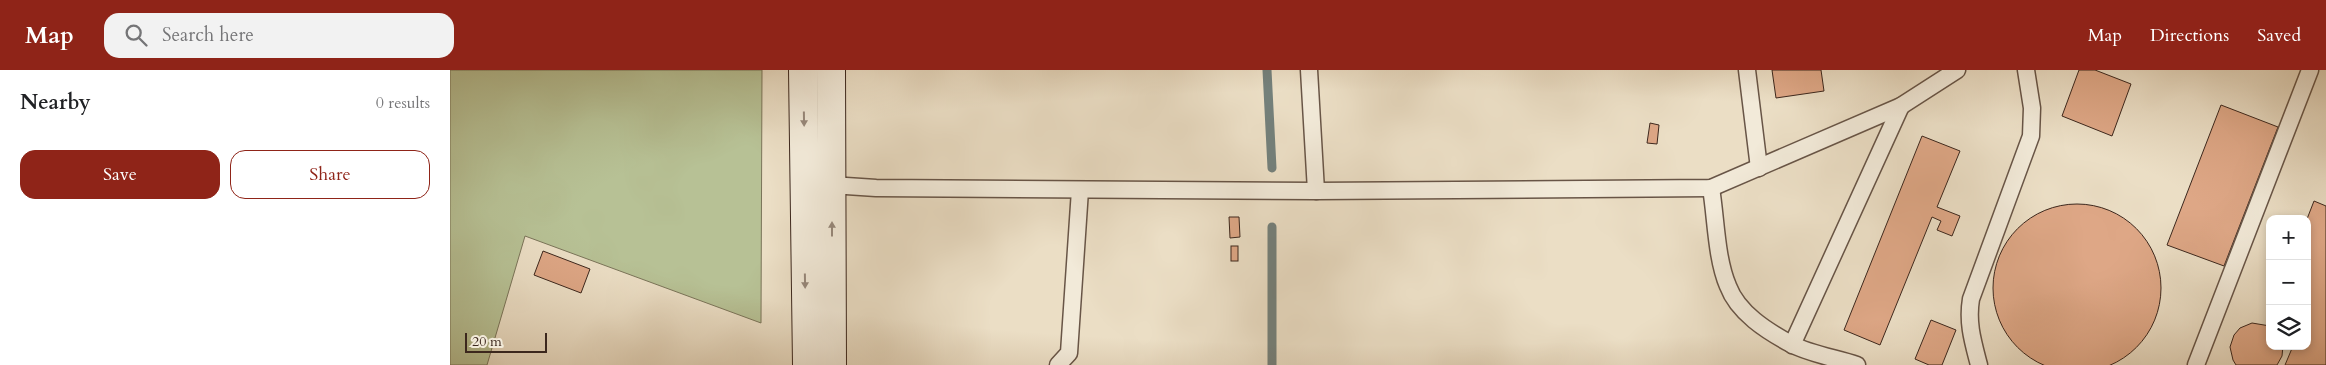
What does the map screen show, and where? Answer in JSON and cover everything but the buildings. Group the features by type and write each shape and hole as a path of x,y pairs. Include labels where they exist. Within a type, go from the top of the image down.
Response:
{"main road":[{"path":"803,70 806,365"},
{"path":"831,70 832,365"}],"lane":[{"path":"1309,70 1316,191"},
{"path":"1747,70 1759,168"},
{"path":"832,185 876,188 1316,191 1711,188 1901,106 1957,70"},
{"path":"1980,365 1971,334 1968,314 1971,299 2030,136 2032,108 2026,70"},
{"path":"2196,365 2310,70"},
{"path":"1792,345 1901,106"},
{"path":"1711,188 1722,266 1727,285 1735,301 1746,313 1792,345 1857,365"},
{"path":"1058,365 1069,353 1080,190"}],"green space":[{"path":"450,70 762,70 761,323 525,236 487,365 450,365"}],"waterway":[{"path":"1267,70 1272,168"},
{"path":"1272,227 1272,365"}]}
